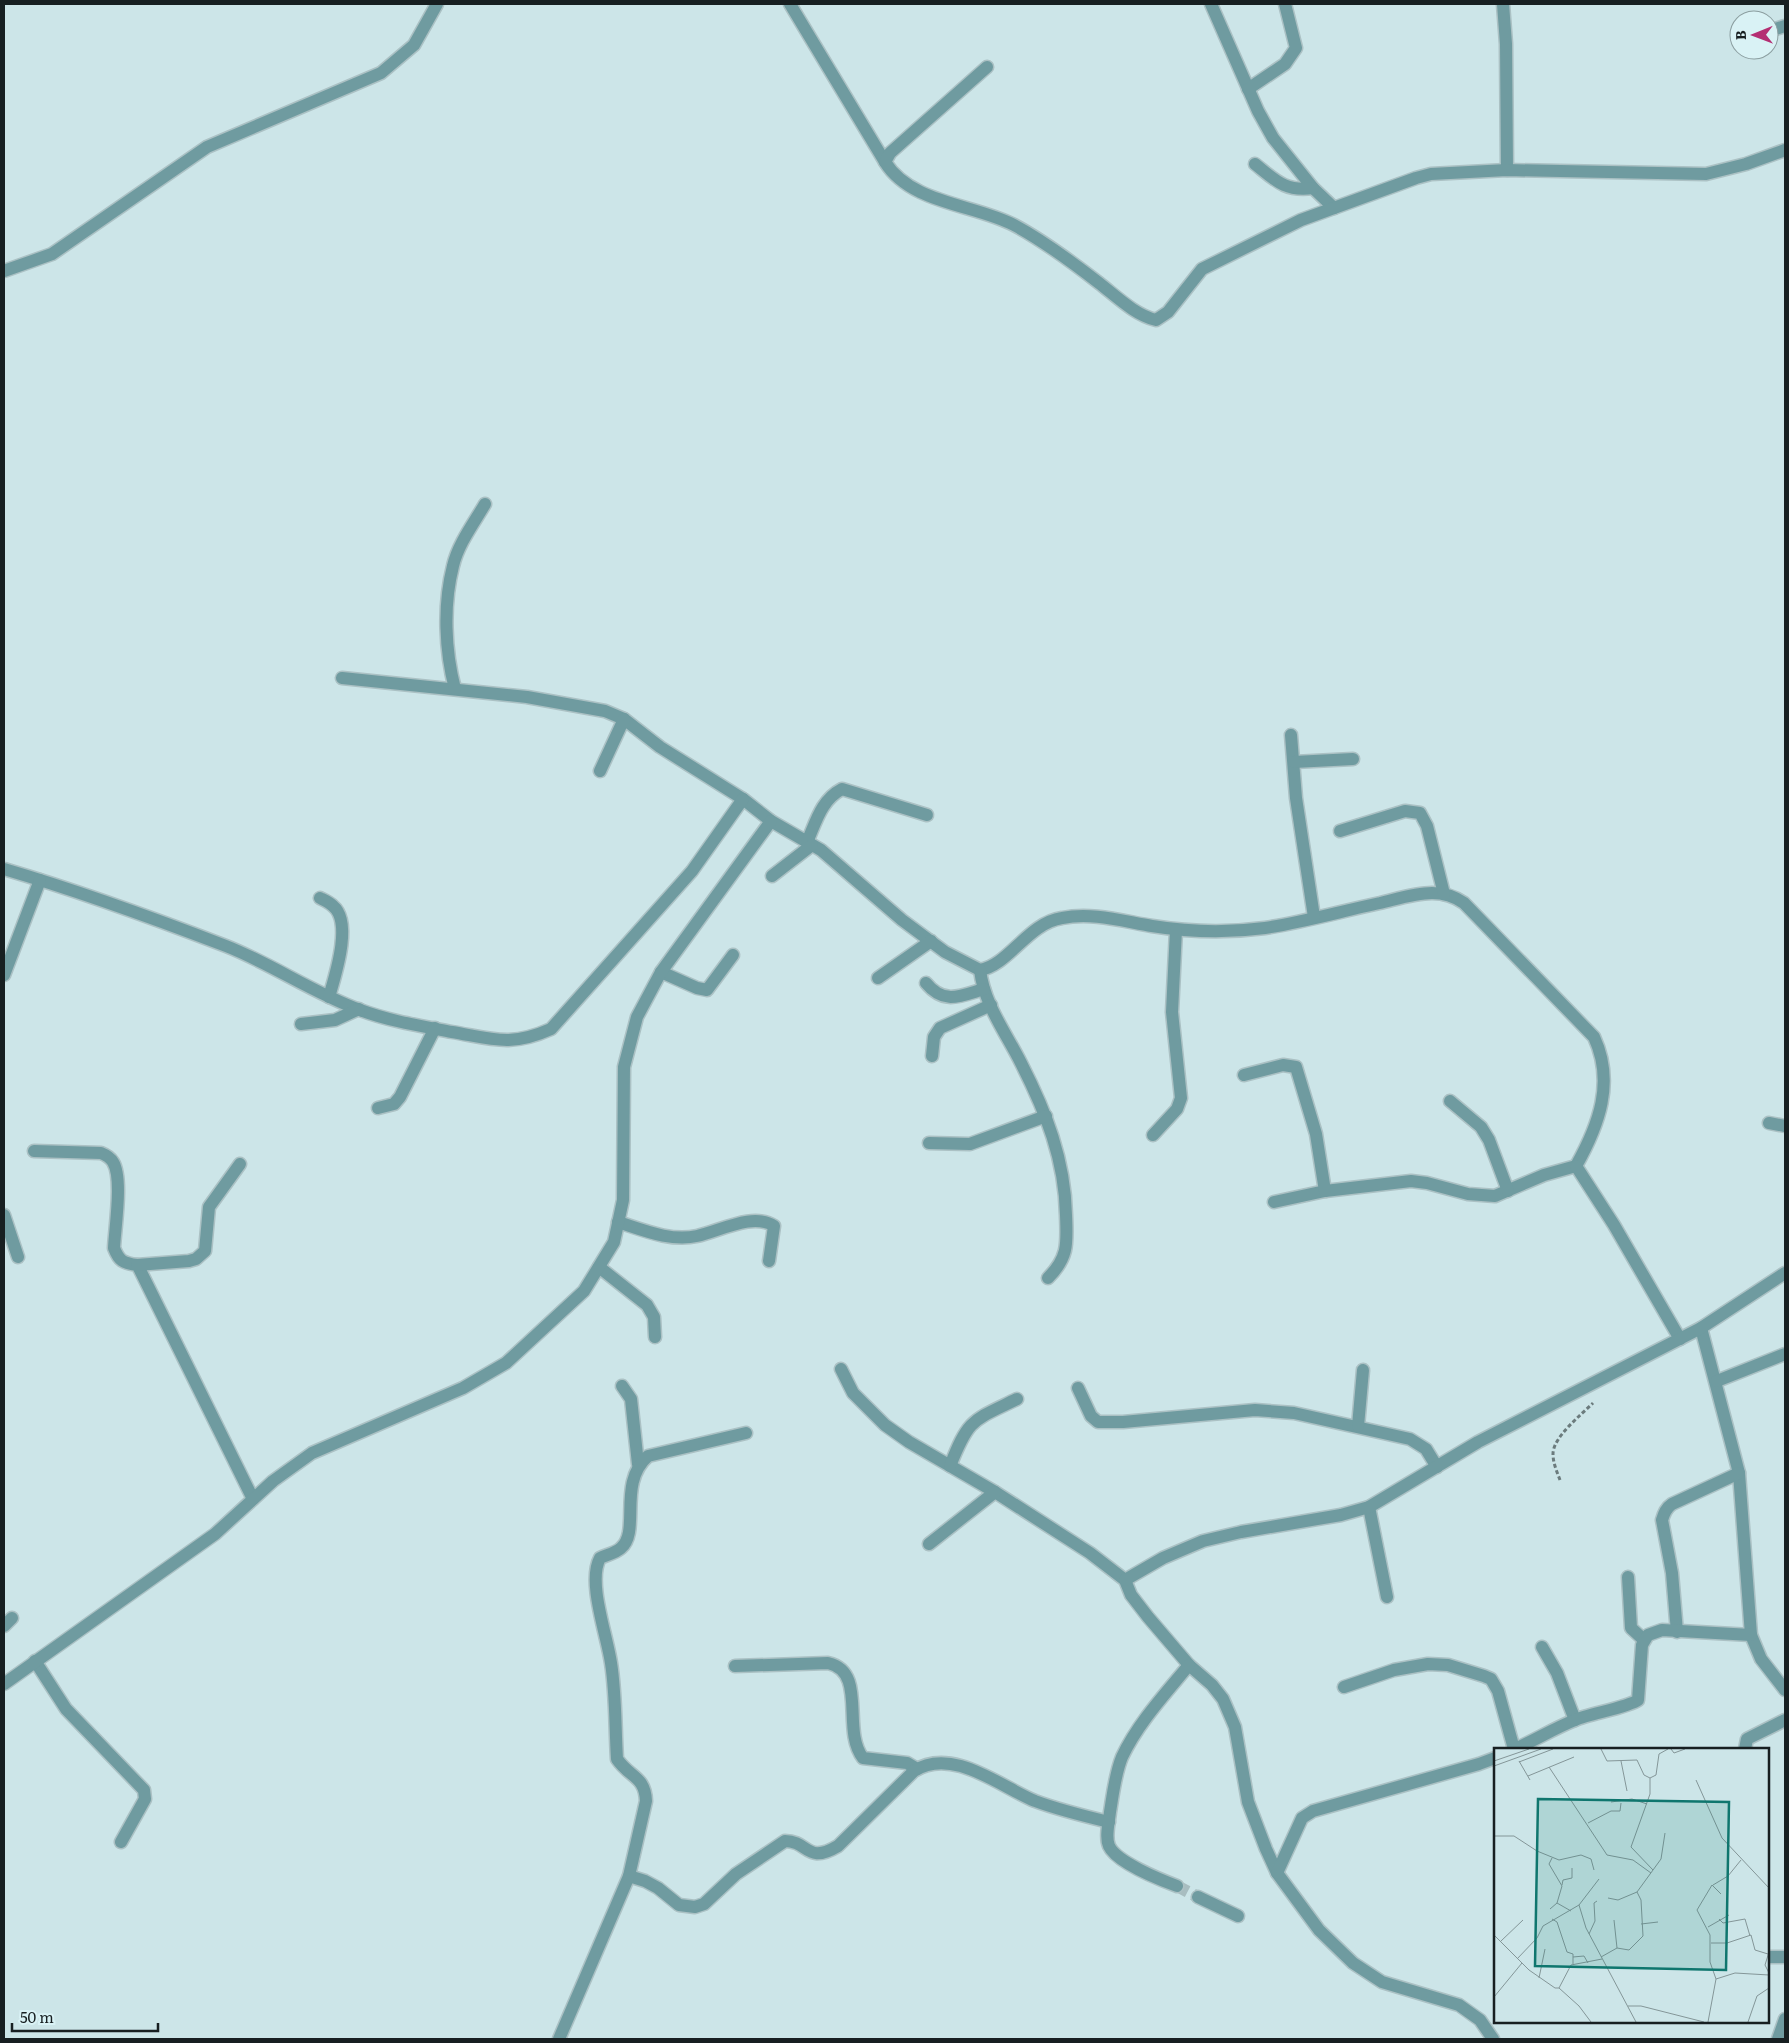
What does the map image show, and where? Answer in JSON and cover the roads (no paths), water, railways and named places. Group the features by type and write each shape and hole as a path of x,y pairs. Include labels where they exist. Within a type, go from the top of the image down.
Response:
{"street":[{"path":"4,271 52,254 207,147 380,73 414,45 437,4"},
{"path":"790,4 895,174 917,189 1013,224 1057,252 1136,312 1156,320 1168,312 1202,269 1245,246 1334,208 1431,174 1507,170 1706,174 1746,164 1785,150"},
{"path":"1211,4 1248,89 1273,138 1313,188 1334,208"},
{"path":"1248,89 1285,64 1296,48 1285,4"},
{"path":"1503,4 1506,44 1507,170"},
{"path":"886,162 890,153 902,141 987,67"},
{"path":"1255,164 1288,188 1300,190 1313,188"},
{"path":"455,689 448,648 448,596 453,566 461,545 485,504"},
{"path":"342,678 527,697 605,711 624,719 660,747 746,801 771,821 810,844 902,920 945,952 980,970 993,965 1038,927 1060,918 1075,916 1114,918 1176,930 1229,931 1265,928 1414,895 1444,894 1454,896 1464,903 1534,978 1587,1028 1601,1052 1605,1073 1603,1096 1590,1140 1576,1166 1544,1175 1495,1196 1485,1196 1410,1181 1325,1191 1274,1202"},
{"path":"600,771 624,719"},
{"path":"1290,735 1296,798 1314,917"},
{"path":"1294,762 1353,759"},
{"path":"772,876 810,844 819,815 831,795 842,789 927,814"},
{"path":"4,869 226,946 265,963 329,996 390,1020 501,1041 529,1039 551,1028 692,871 746,801"},
{"path":"1340,831 1405,811 1420,813 1427,826 1444,894"},
{"path":"4,1684 35,1660 215,1534 273,1481 312,1453 464,1388 506,1363 584,1291 614,1242 623,1200 624,1067 637,1017 660,972 771,821"},
{"path":"4,975 40,880"},
{"path":"320,898 335,906 340,918 342,937 340,963 329,996"},
{"path":"1154,1135 1177,1109 1181,1098 1172,1012 1176,930"},
{"path":"878,978 930,941"},
{"path":"660,972 696,988 707,990 733,955"},
{"path":"980,970 984,989 991,1005 1055,1138 1066,1188 1067,1232 1065,1254 1061,1265 1048,1278"},
{"path":"926,983 934,993 948,998 984,989"},
{"path":"932,1056 934,1037 940,1028 991,1005"},
{"path":"301,1024 335,1020 359,1009"},
{"path":"378,1108 394,1104 400,1097 435,1028"},
{"path":"1244,1075 1283,1065 1296,1067 1316,1134 1325,1191"},
{"path":"1450,1101 1481,1127 1489,1140 1508,1191"},
{"path":"929,1143 962,1146 1046,1116"},
{"path":"1769,1123 1785,1126"},
{"path":"34,1152 101,1153 110,1157 114,1163 117,1181 114,1248 123,1263 141,1272 253,1499"},
{"path":"141,1272 196,1259 205,1251 209,1207 240,1164"},
{"path":"1576,1166 1614,1225 1680,1339"},
{"path":"4,1215 18,1257"},
{"path":"618,1222 681,1238 750,1221 766,1221 774,1226 769,1261"},
{"path":"599,1267 647,1305 654,1317 655,1338"},
{"path":"1125,1580 1163,1558 1203,1541 1241,1532 1341,1515 1368,1507 1478,1442 1590,1383 1701,1328 1785,1273"},
{"path":"1701,1328 1717,1381 1739,1472 1751,1635 1761,1659 1785,1690"},
{"path":"1717,1381 1785,1354"},
{"path":"841,1369 853,1393 885,1426 995,1492 1090,1553 1125,1580 1131,1595 1189,1665 1212,1685 1231,1714 1248,1802 1277,1873 1320,1930 1352,1963 1382,1982 1459,2005 1480,2020 1493,2039"},
{"path":"1358,1426 1363,1370"},
{"path":"622,1386 631,1399 638,1464"},
{"path":"1078,1388 1084,1405 1091,1416 1098,1422 1123,1422 1255,1410 1294,1414 1393,1434 1420,1444 1437,1467"},
{"path":"950,1466 967,1428 976,1419 1017,1399"},
{"path":"559,2039 629,1876 646,1801 646,1789 640,1780 624,1769 616,1759 611,1664 595,1566 600,1558 620,1549 628,1540 633,1476 638,1464 648,1456 746,1433"},
{"path":"1677,1632 1672,1573 1662,1520 1664,1514 1672,1504 1739,1472"},
{"path":"929,1544 995,1492"},
{"path":"1368,1507 1387,1597"},
{"path":"1628,1577 1631,1628 1644,1640"},
{"path":"1516,1748 1575,1720 1620,1706 1633,1704 1638,1700 1644,1640 1648,1635 1662,1630 1751,1635"},
{"path":"1542,1647 1557,1673 1575,1720"},
{"path":"35,1660 66,1710 144,1790 145,1799 121,1842"},
{"path":"735,1666 828,1663 838,1665 847,1674 851,1684 852,1725 855,1744 863,1758 870,1761 902,1762 917,1769"},
{"path":"1344,1687 1394,1670 1428,1664 1448,1665 1484,1676 1491,1679 1498,1691 1514,1748"},
{"path":"1177,1886 1152,1876 1114,1853 1108,1841 1109,1822 1113,1788 1122,1758 1153,1708 1189,1665"},
{"path":"1745,1748 1747,1739 1785,1720"},
{"path":"1277,1873 1302,1818 1312,1811 1416,1783 1494,1758"},
{"path":"629,1876 651,1884 679,1905 695,1908 704,1904 736,1874 785,1841 793,1841 805,1850 814,1853 825,1854 838,1846 922,1766 965,1767 984,1774 1039,1802 1061,1810 1109,1822"},
{"path":"1198,1897 1238,1916"},
{"path":"1769,1957 1785,1957"},
{"path":"1778,2039 1785,2018"}],"tunnel":[{"path":"1177,1886 1198,1897"}]}
